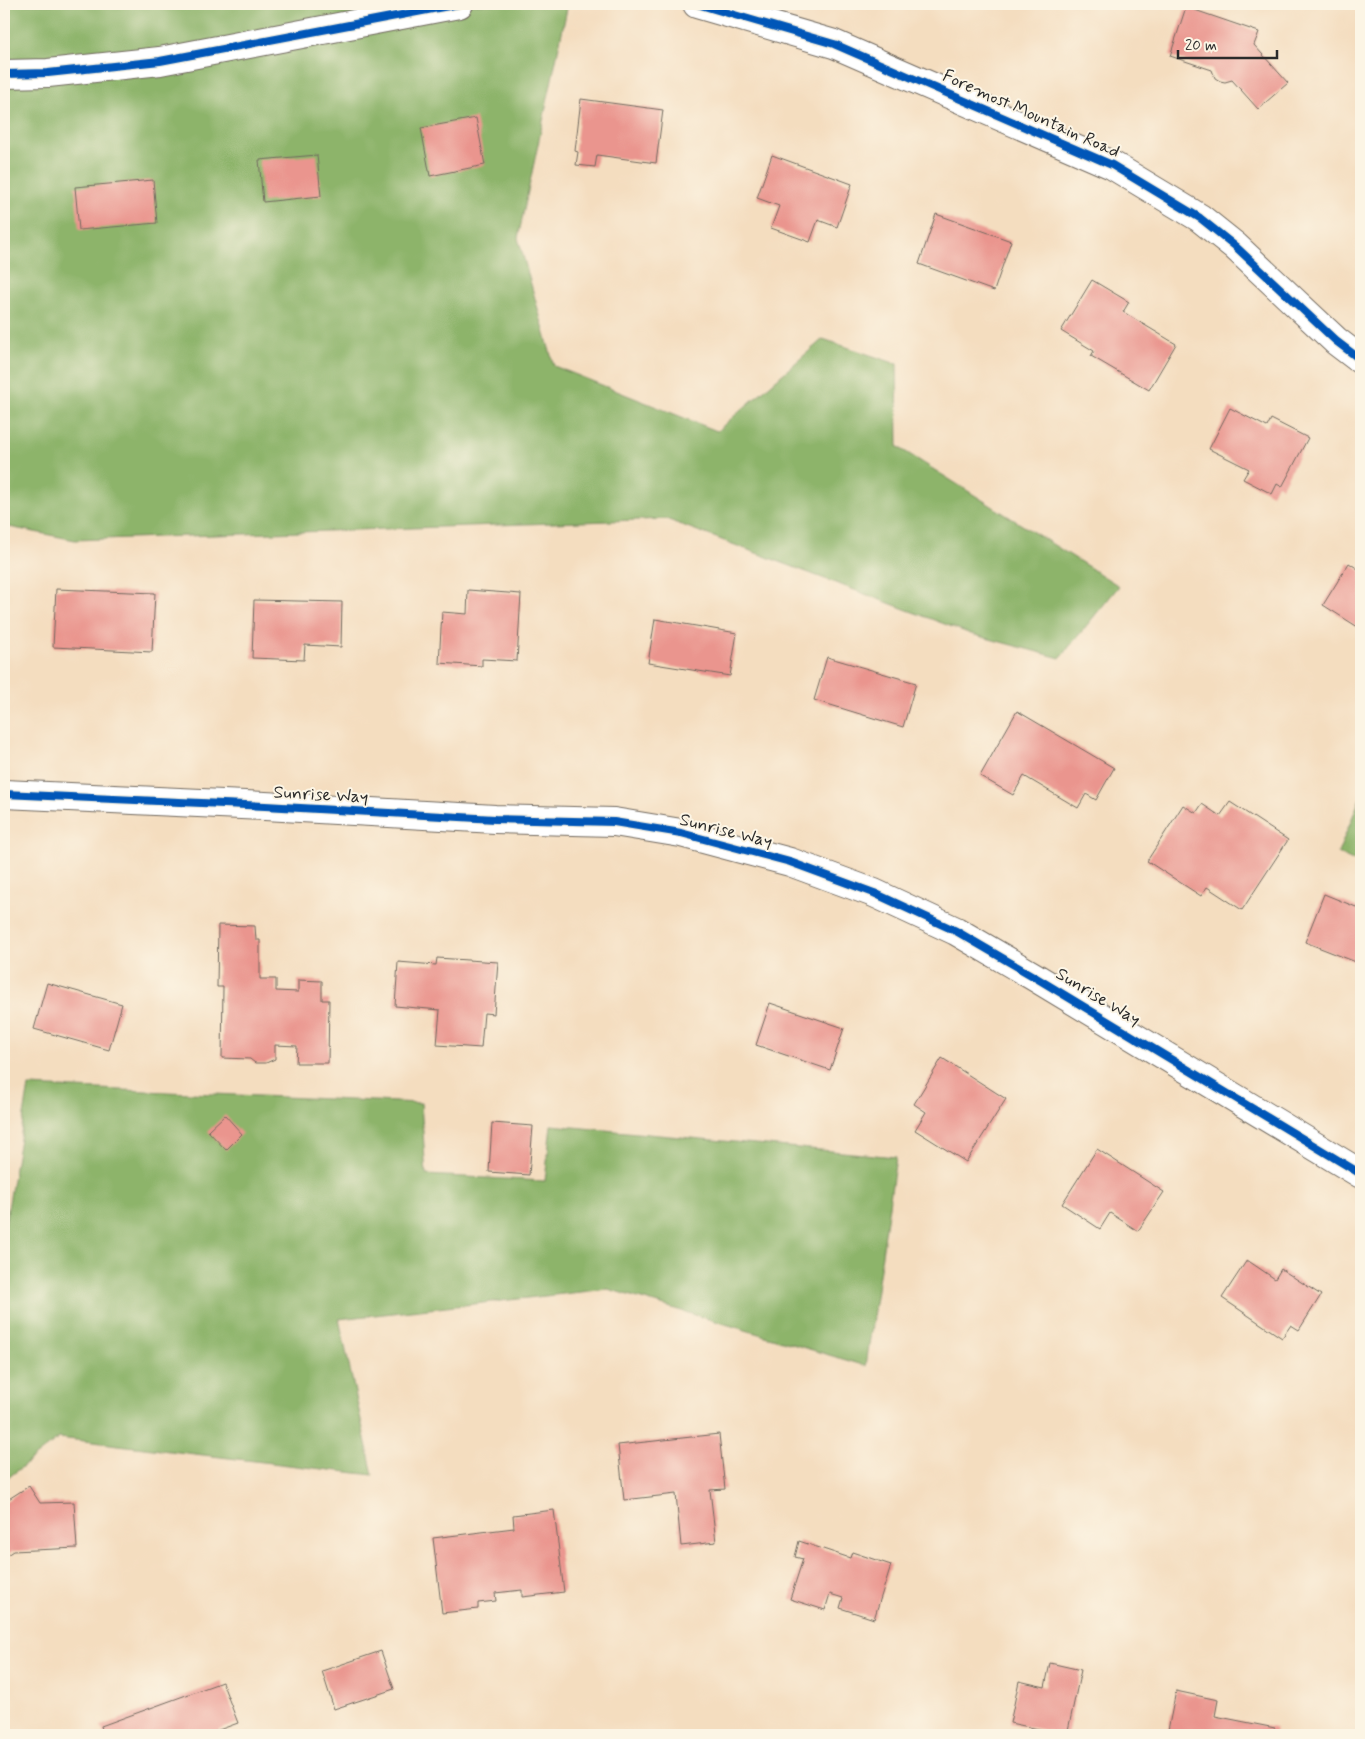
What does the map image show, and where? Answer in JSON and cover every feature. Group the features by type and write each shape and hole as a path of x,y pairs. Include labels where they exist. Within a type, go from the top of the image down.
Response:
{"street":[{"path":"4,74 48,73 160,61 459,4"},
{"name":"Foremost Mountain Road","path":"697,4 834,44 1112,165 1200,218 1228,240 1336,341 1361,360"},
{"name":"Sunrise Way","path":"4,794 496,819 614,822 681,833 790,862 874,893 956,931 1361,1174"}],"green space":[{"path":"4,4 568,4 518,238 554,366 717,431 823,339 897,364 898,447 1119,586 1060,658 971,634 666,519 75,540 4,526"},
{"path":"1361,796 1361,864 1338,853"},
{"path":"29,1086 421,1103 426,1175 545,1181 551,1125 896,1157 866,1366 608,1289 339,1319 373,1475 59,1438 4,1481 4,1232"}],"building":[{"path":"1186,7 1259,32 1254,45 1288,83 1258,109 1232,80 1220,81 1215,78 1212,70 1170,56"},
{"path":"581,99 663,110 656,163 597,155 595,167 576,165 578,152 575,151"},
{"path":"476,118 485,165 430,176 421,128"},
{"path":"317,155 321,196 263,202 259,160"},
{"path":"772,155 852,184 837,227 818,220 810,242 771,228 779,206 757,198"},
{"path":"153,180 157,223 79,230 75,187"},
{"path":"936,214 1011,241 994,291 919,264"},
{"path":"1092,280 1129,302 1123,312 1176,344 1149,390 1091,356 1094,351 1061,331"},
{"path":"1230,408 1267,427 1271,419 1308,438 1282,487 1277,484 1272,494 1243,479 1249,469 1209,449"},
{"path":"1349,563 1361,571 1361,629 1323,605"},
{"path":"56,589 155,593 152,652 53,647"},
{"path":"468,590 521,594 517,661 482,659 482,666 439,663 442,612 467,614"},
{"path":"254,600 342,602 341,647 305,645 304,660 252,658"},
{"path":"655,619 737,633 730,676 648,663"},
{"path":"827,657 916,683 903,727 814,700"},
{"path":"1017,711 1114,768 1096,800 1086,794 1078,808 1024,776 1013,795 980,776"},
{"path":"1230,802 1288,840 1242,910 1207,887 1201,896 1147,861 1183,805 1196,813 1202,804 1220,816"},
{"path":"1324,894 1361,909 1361,964 1305,942"},
{"path":"218,925 255,926 256,940 260,940 260,979 276,979 276,991 298,992 298,980 322,981 322,1000 329,1000 328,1063 296,1063 297,1046 275,1045 275,1059 266,1063 255,1063 250,1059 222,1058 223,987 217,987"},
{"path":"437,958 498,962 494,1014 484,1013 481,1048 437,1045 440,1010 395,1006 398,962 436,965"},
{"path":"47,983 122,1004 109,1050 34,1029"},
{"path":"770,1003 844,1028 830,1070 756,1045"},
{"path":"942,1058 1006,1099 966,1162 915,1130 926,1112 914,1104"},
{"path":"225,1115 242,1134 226,1150 208,1131"},
{"path":"492,1123 533,1126 529,1175 489,1172"},
{"path":"1097,1149 1164,1192 1138,1231 1110,1213 1100,1229 1062,1204"},
{"path":"1247,1260 1275,1279 1281,1269 1321,1295 1299,1330 1291,1325 1282,1338 1222,1298"},
{"path":"719,1434 725,1489 710,1490 716,1542 681,1546 676,1494 624,1500 618,1445"},
{"path":"29,1486 40,1503 74,1502 77,1548 13,1551 4,1557 4,1502"},
{"path":"554,1510 564,1592 522,1597 522,1590 495,1593 496,1601 478,1603 478,1609 442,1613 433,1538 514,1528 513,1515"},
{"path":"799,1541 850,1558 852,1552 891,1565 874,1619 840,1608 843,1598 830,1594 825,1610 790,1599 803,1559 795,1557"},
{"path":"381,1651 394,1689 334,1709 322,1671"},
{"path":"1050,1663 1081,1670 1067,1735 1010,1723 1019,1681 1045,1687"},
{"path":"222,1682 238,1723 205,1735 104,1735 101,1726"},
{"path":"1176,1691 1218,1700 1215,1716 1275,1728 1274,1735 1167,1735"}],"cycle path":[{"path":"4,74 48,73 160,61 459,4"},
{"path":"697,4 834,44 1112,165 1200,218 1235,246 1336,341 1361,360"},
{"path":"4,794 495,819 614,822 681,833 790,862 874,893 956,931 1361,1174"}]}
